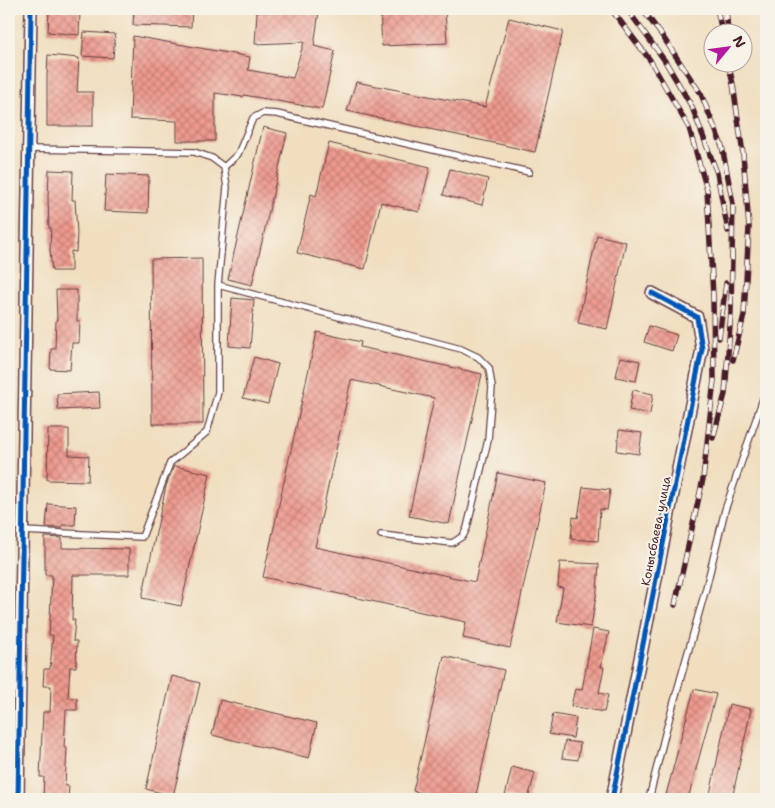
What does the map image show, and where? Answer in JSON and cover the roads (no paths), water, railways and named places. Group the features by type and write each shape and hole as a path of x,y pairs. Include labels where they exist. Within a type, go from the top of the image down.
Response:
{"street":[{"path":"18,799 31,9"},
{"name":"Конысбаева улица","path":"612,799 702,349 697,317 652,292"}],"lane":[{"path":"224,167 238,154 253,118 263,113 277,114 529,172"},
{"path":"23,531 142,537 170,463 207,432 218,392 218,285 227,187 224,167 212,158 194,152 28,149"},
{"path":"218,285 461,349 478,357 489,368 492,387 488,440 464,536 452,544 381,534"},
{"path":"649,799 725,510 766,390"}],"railway":[{"path":"611,9 650,60 689,128 707,190 713,296 714,380 703,479 675,605"},
{"path":"627,9 665,61 692,107 717,173 728,231"},
{"path":"642,9 701,94 722,146 733,204 731,312 725,394 713,438"},
{"path":"717,9 720,22"},
{"path":"726,9 727,22"},
{"path":"730,72 743,154 749,227 744,315 733,360"},
{"path":"719,338 726,283"}]}
